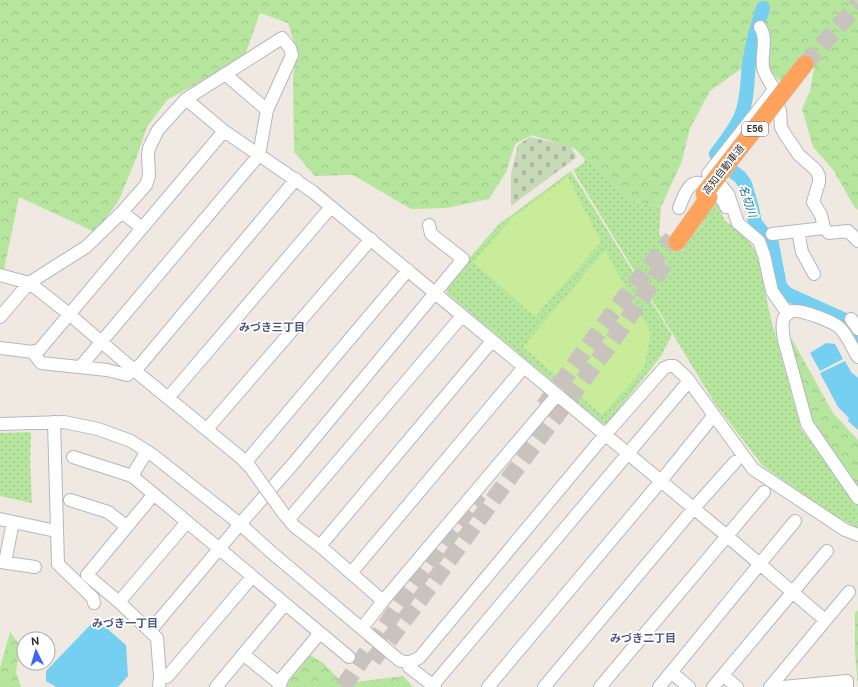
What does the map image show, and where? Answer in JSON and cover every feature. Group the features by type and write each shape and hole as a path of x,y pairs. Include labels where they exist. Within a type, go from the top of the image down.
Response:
{"highway":[{"name":"高知自動車道","path":"675,240 707,195 771,116 808,66"}],"street":[{"path":"760,27 764,39 763,70 774,90 780,111 781,127 799,155 816,170 819,176 819,182 813,202 821,215 824,228 829,233 848,232 858,241"},
{"path":"0,317 29,283 86,247 122,212 148,181 148,152 158,130 186,99 282,38 290,48 292,55 267,110 259,155 81,366"},
{"path":"225,74 267,110"},
{"path":"738,223 728,194 708,174 774,90"},
{"path":"186,99 224,131 296,179 331,207 728,536 825,620"},
{"path":"0,348 33,352 40,349 224,131"},
{"path":"33,352 41,363 81,366 127,374 134,370 146,358 296,179"},
{"path":"679,208 688,188 695,183 699,183 716,193 724,202 731,220 738,223 759,241 764,255 772,290 788,314"},
{"path":"168,398 331,207"},
{"path":"122,212 142,228"},
{"path":"150,631 240,524 293,464 463,259 431,234 429,225"},
{"path":"772,234 824,228"},
{"path":"798,231 802,252 814,274"},
{"path":"206,429 370,239"},
{"path":"248,465 408,270"},
{"path":"0,275 29,283 69,314 206,429 248,465 294,526 320,546 383,601"},
{"path":"858,357 844,333 836,325 810,314 793,311 784,318 784,340 807,424 858,498"},
{"path":"286,517 462,316"},
{"path":"850,319 858,329"},
{"path":"320,546 492,341"},
{"path":"0,424 54,422 81,425 109,432 131,441 147,451 240,524 399,660 407,662 415,661 420,657 606,435 664,368 669,366 674,366 689,381 753,469 845,530 858,535"},
{"path":"351,573 524,367"},
{"path":"407,662 409,667 434,686 689,381"},
{"path":"362,628 383,601 557,395"},
{"path":"488,687 661,481 714,415"},
{"path":"54,422 58,564 93,598 94,603"},
{"path":"132,476 147,451"},
{"path":"72,457 132,476 349,657"},
{"path":"544,687 694,508 735,462"},
{"path":"600,687 764,492"},
{"path":"154,494 87,575 119,602 157,638 160,682"},
{"path":"70,500 108,512 126,526"},
{"path":"0,519 56,531"},
{"path":"13,522 2,562 35,567"},
{"path":"119,602 187,522"},
{"path":"659,687 795,522"},
{"path":"713,687 827,551"},
{"path":"160,682 167,677 252,577"},
{"path":"770,687 849,592"},
{"path":"216,687 285,604"},
{"path":"243,654 279,686 283,677 320,633"},
{"path":"672,673 689,687"},
{"path":"723,675 737,687"},
{"path":"783,687 847,681 847,687"}],"green space":[{"path":"0,0 858,0 858,210 855,208 834,171 813,147 802,109 810,91 814,68 804,60 786,79 780,81 770,71 763,55 710,91 690,128 682,161 661,207 630,201 599,168 585,159 574,148 532,135 515,144 506,172 489,199 446,208 411,209 353,175 315,176 294,152 293,79 296,49 288,23 260,13 243,61 210,76 167,100 147,127 136,159 118,202 95,232 19,197 4,270 0,269"},
{"path":"530,137 570,146 577,157 511,206 511,174 518,145"},
{"path":"585,159 599,168 630,201 661,207 659,235 682,251 716,200 725,221 744,232 757,255 771,319 801,429 858,504 858,528 831,514 762,465 714,402 573,170 584,163"},
{"path":"571,171 672,335 661,356 607,424 603,424 447,293 446,285 499,224"},
{"path":"568,177 601,242 535,317 473,262 513,217"},
{"path":"605,250 651,333 644,368 602,415 523,347"},
{"path":"792,339 833,413 858,440 858,488 812,423 790,340"},
{"path":"31,432 30,462 32,503 0,496 0,433"},
{"path":"858,610 858,687 855,652 855,613"},
{"path":"10,632 16,640 16,672 21,687 0,687 0,668"},
{"path":"310,655 322,662 341,681 355,682 403,676 413,687 286,687"}],"water":[{"path":"826,343 835,344 843,359 820,371 810,353"},
{"path":"845,361 851,372 858,378 858,430 848,421 849,418 838,407 820,373"},
{"path":"96,619 126,645 128,676 118,687 56,687 46,681 46,671 56,671 56,661"}],"waterway":[{"name":"名切川","path":"763,8 750,57 746,97 743,110 730,136 716,154 723,164 740,177 745,184 755,223 772,244 780,286 787,294 847,321 858,341"}],"tunnel":[{"path":"805,64 858,4"},
{"path":"544,406 616,308 672,238"},
{"path":"373,660 598,361 634,310 668,257"},
{"path":"343,687 479,494"}],"district":[{"name":"みづき三丁目","path":"272,327"},
{"name":"みづき一丁目","path":"125,623"},
{"name":"みづき二丁目","path":"643,638"}]}
